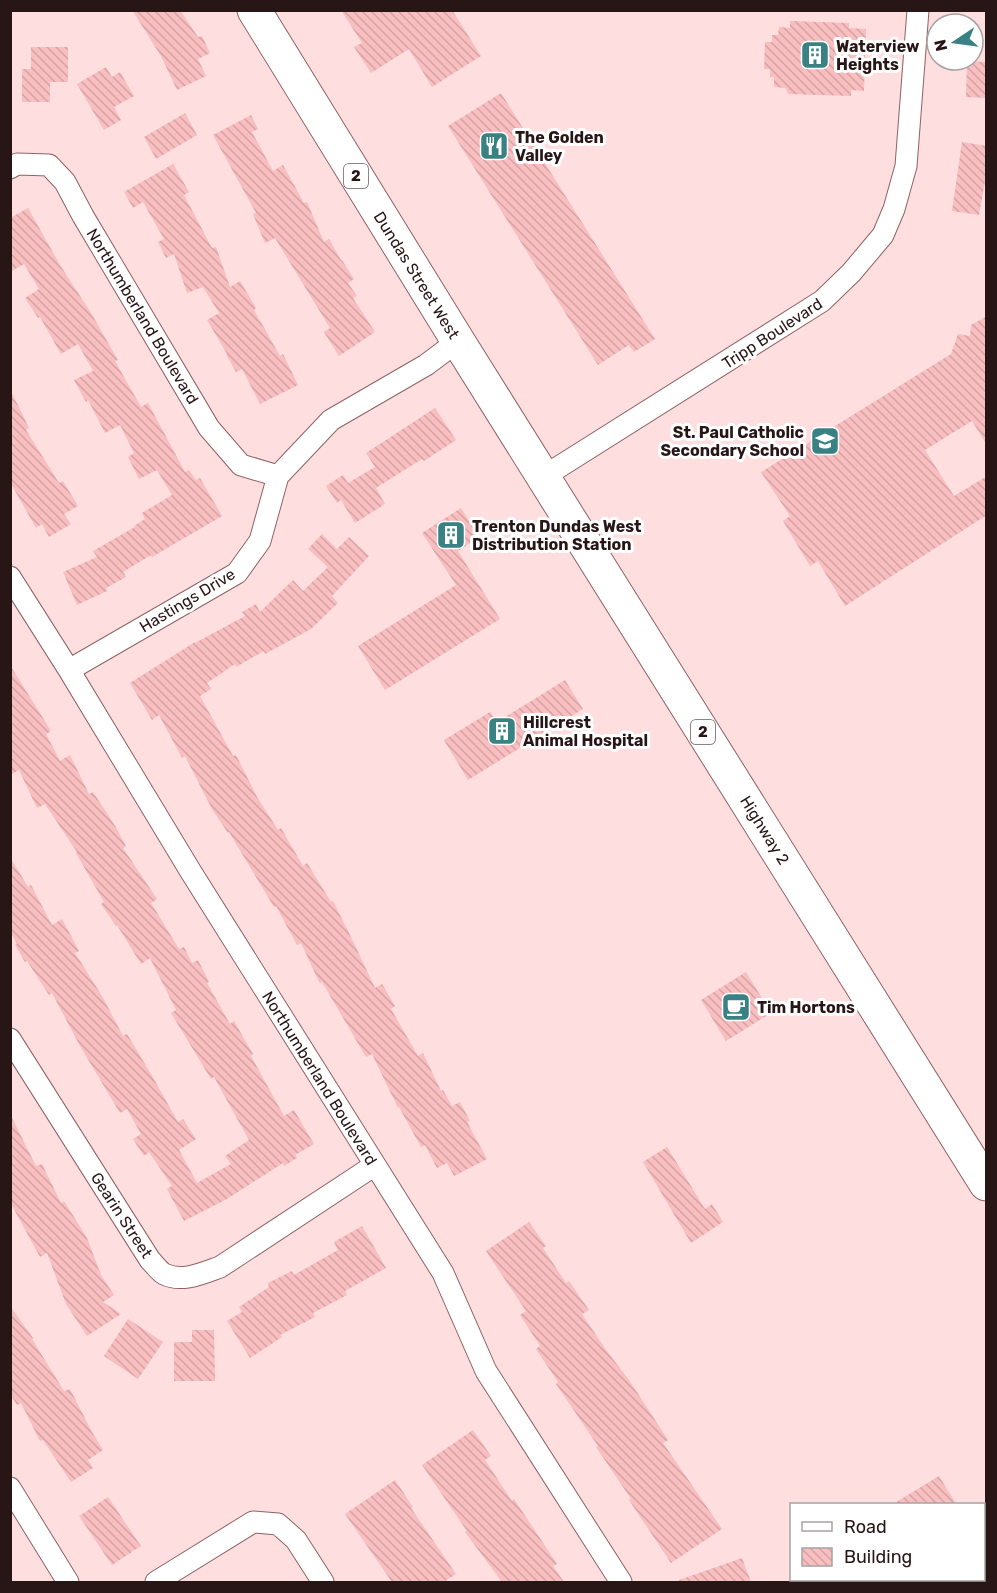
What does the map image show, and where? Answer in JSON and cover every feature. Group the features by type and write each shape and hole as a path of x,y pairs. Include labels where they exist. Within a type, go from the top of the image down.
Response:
{"main road":[{"name":"Dundas Street West","path":"254,10 543,477"},
{"name":"Highway 2","path":"543,477 987,1184"}],"street":[{"name":"Tripp Boulevard","path":"543,477 822,301 851,273 883,235 894,209 906,166 918,10"},
{"name":"Northumberland Boulevard","path":"10,168 17,164 49,165 65,182 209,428 241,465 278,476"},
{"name":"Hastings Drive","path":"69,670 237,573 260,541 278,476 331,420 426,365 458,341"},
{"name":"Northumberland Boulevard","path":"10,578 69,670 197,882 443,1273 486,1371 621,1582"},
{"name":"Gearin Street","path":"10,1038 150,1260 163,1273 180,1278 202,1274 220,1267 375,1165"},
{"path":"10,1488 68,1582"},
{"path":"156,1582 253,1522 278,1524 296,1540 323,1582"}],"building":[{"path":"132,10 180,10 198,37 202,36 210,53 198,59 206,76 177,90 161,56"},
{"path":"341,10 452,10 481,56 432,87 409,49 371,73 354,47 362,43"},
{"name":"Waterview Heights","path":"790,21 849,23 849,28 866,29 864,91 851,90 851,96 788,94 786,88 774,87 774,77 770,77 770,69 764,69 765,42 772,42 772,35 778,35 779,27 790,28"},
{"path":"31,47 68,47 68,82 50,82 50,102 22,102 22,69 31,69"},
{"path":"985,62 987,62 987,98 966,97 967,72 985,72"},
{"path":"106,67 112,77 120,72 134,96 114,107 121,120 104,130 77,84"},
{"path":"501,93 655,339 634,352 629,345 598,365 448,126"},
{"path":"185,113 197,135 156,159 144,137"},
{"path":"251,115 258,129 252,132 273,171 283,165 304,203 307,202 324,242 329,239 354,279 348,283 357,296 353,298 375,332 339,356 324,332 330,328 275,238 265,243 253,214 256,213 213,135"},
{"path":"962,142 987,146 987,170 979,215 952,211"},
{"path":"173,164 189,192 184,195 212,248 216,247 230,287 240,281 280,356 283,354 298,385 260,404 242,369 236,372 207,320 219,313 203,287 187,293 174,254 166,258 158,242 164,239 143,202 133,208 124,192"},
{"path":"28,208 118,360 115,361 141,407 148,403 185,472 189,470 196,480 200,478 222,516 123,572 126,577 106,588 107,591 77,605 63,572 97,557 93,551 135,527 145,519 142,513 172,495 157,470 139,479 128,457 134,453 120,425 105,433 88,400 86,402 74,380 93,371 78,344 61,354 40,317 38,318 25,298 39,289 24,264 10,272 10,218"},
{"path":"987,316 987,445 972,421 925,450 954,496 987,476 987,515 845,606 818,561 810,566 783,521 790,516 761,472 951,354 958,334 970,336 971,325"},
{"path":"10,389 29,428 26,430 59,483 63,481 78,506 64,514 71,524 49,537 42,524 36,528 10,482"},
{"path":"435,408 456,440 376,488 385,504 355,523 341,500 337,503 326,486 343,475 348,483 375,467 366,453"},
{"path":"461,508 479,537 458,551 500,619 385,690 358,646 456,585 422,533"},
{"path":"322,534 337,549 349,537 369,556 332,596 338,603 311,629 265,654 264,651 236,667 235,664 207,683 211,689 200,696 278,830 281,828 303,866 307,863 331,902 333,901 375,988 382,984 395,1006 391,1009 418,1056 423,1053 441,1091 443,1090 452,1106 460,1102 470,1121 467,1122 487,1159 454,1176 447,1163 437,1168 425,1145 421,1147 398,1108 372,1054 366,1057 322,982 320,984 301,943 297,945 276,906 274,907 229,832 212,809 185,756 182,758 159,715 152,720 130,683 195,642 245,616 242,612 256,604 260,612 293,580 303,591 328,567 308,549"},
{"path":"10,665 51,731 46,734 60,761 70,755 89,794 93,792 114,824 126,846 123,848 157,899 151,903 179,949 184,947 192,963 198,960 209,982 207,983 230,1024 234,1021 284,1116 294,1110 314,1144 295,1155 297,1158 284,1166 283,1163 227,1199 184,1221 167,1189 172,1186 149,1152 144,1156 133,1139 141,1134 127,1109 120,1113 52,993 49,995 15,945 17,944 10,931 10,857 28,887 31,885 52,925 62,919 79,951 75,953 102,996 123,1036 127,1034 178,1122 183,1119 196,1139 179,1150 197,1183 231,1164 225,1156 249,1140 214,1077 211,1079 171,1013 176,1010 150,958 141,964 101,904 104,902 77,852 45,804 37,808 19,770 10,775"},
{"name":"Hillcrest Animal Hospital","path":"565,680 583,709 468,780 444,740 490,712 497,722"},
{"name":"Tim Hortons","path":"746,972 771,1013 726,1041 701,1000"},
{"path":"10,1114 36,1166 42,1164 61,1203 64,1201 87,1238 101,1275 114,1295 103,1302 121,1314 87,1336 66,1304 47,1253 40,1257 10,1202"},
{"path":"667,1147 705,1209 712,1204 723,1222 691,1243 643,1162"},
{"path":"529,1222 546,1246 543,1248 566,1283 569,1281 589,1310 582,1314 668,1440 663,1443 722,1529 671,1563 629,1500 631,1499 596,1447 598,1446 556,1384 558,1382 536,1349 540,1346 520,1315 526,1311 486,1251"},
{"path":"362,1226 386,1268 345,1291 347,1295 313,1313 315,1317 280,1335 282,1337 250,1358 227,1321 242,1312 239,1307 269,1287 268,1283 292,1271 294,1275 338,1250 334,1242"},
{"path":"10,1306 33,1338 64,1391 70,1389 103,1450 88,1460 93,1468 71,1482 43,1440 40,1441 21,1403 17,1405 10,1394"},
{"path":"128,1319 163,1342 138,1379 104,1356"},
{"path":"192,1330 214,1330 215,1381 174,1381 174,1342 192,1342"},
{"path":"473,1430 491,1456 485,1460 557,1564 553,1566 564,1582 502,1582 465,1532 467,1531 422,1465"},
{"path":"939,1476 955,1503 895,1503"},
{"path":"395,1480 413,1507 411,1508 456,1574 444,1582 392,1582 345,1514"},
{"path":"108,1497 141,1546 112,1565 79,1516"},
{"path":"742,1558 751,1582 679,1582 679,1580"}],"place":[{"name":"Waterview Heights","path":"815,55"},
{"name":"The Golden Valley","path":"494,146"},
{"name":"St. Paul Catholic Secondary School","path":"825,441"},
{"name":"Trenton Dundas West Distribution Station","path":"451,535"},
{"name":"Hillcrest Animal Hospital","path":"502,731"},
{"name":"Tim Hortons","path":"736,1007"}]}
